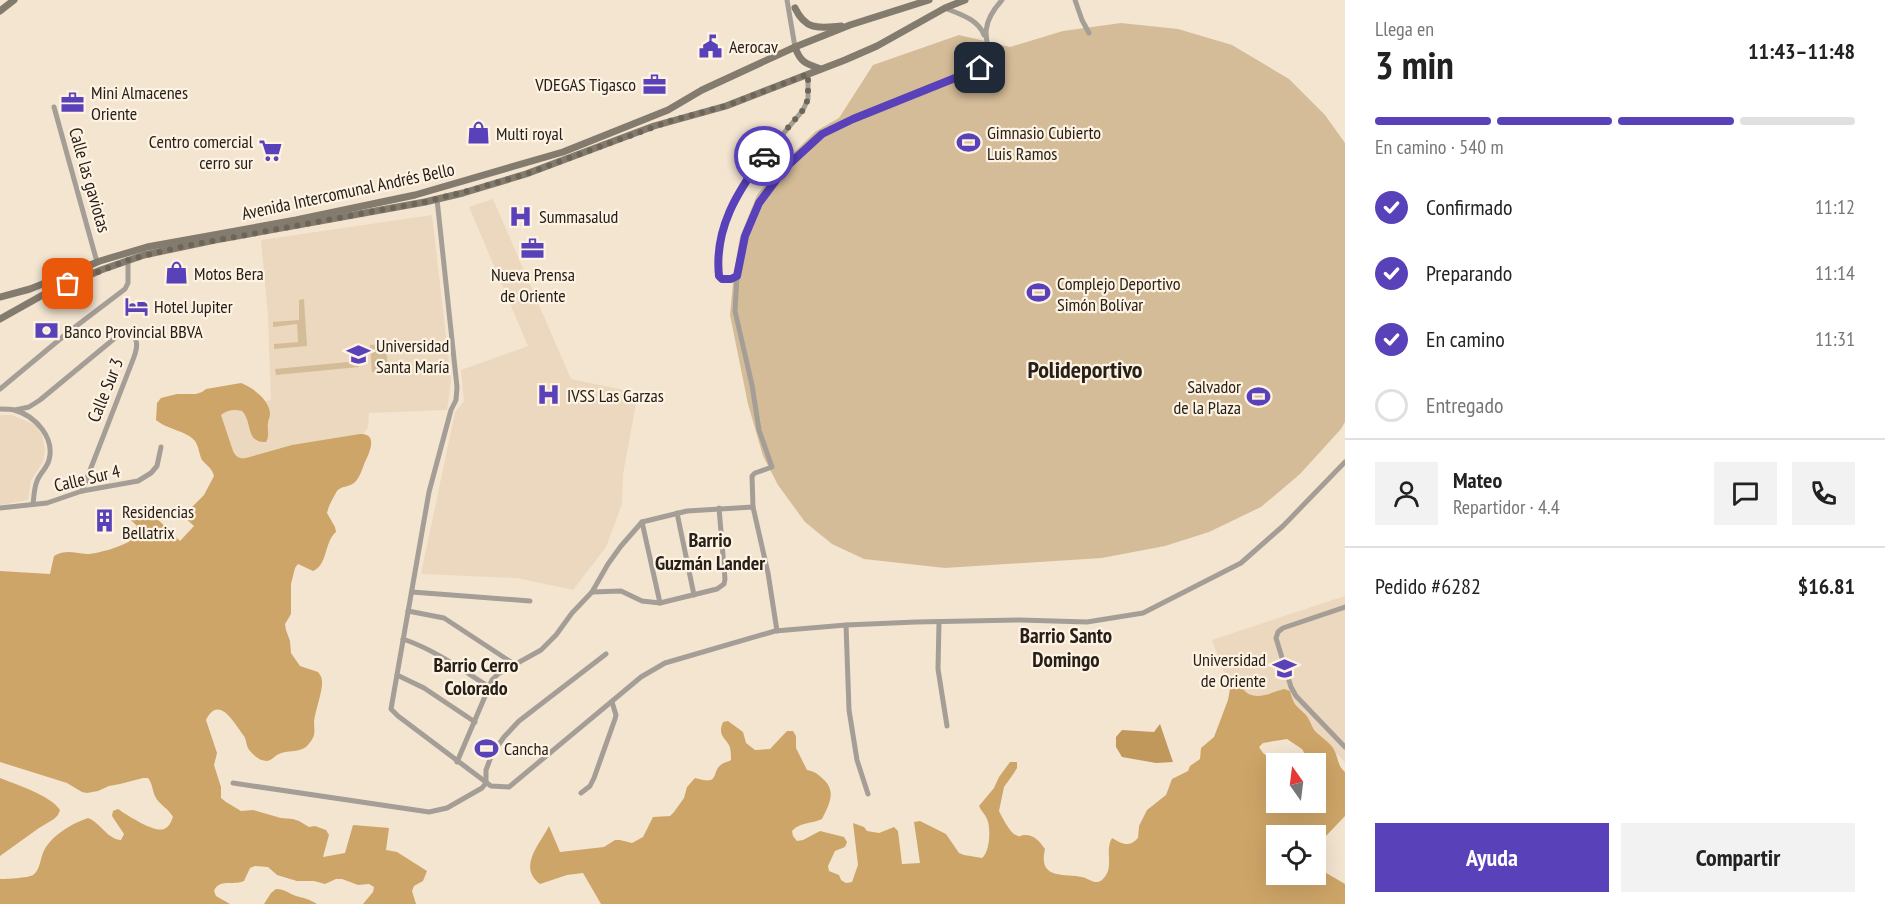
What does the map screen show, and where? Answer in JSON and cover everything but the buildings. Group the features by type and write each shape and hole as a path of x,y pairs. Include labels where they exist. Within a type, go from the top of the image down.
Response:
{"main road":[{"path":"0,11 14,0"},
{"name":"Avenida Intercomunal Andrés Bello","path":"0,297 30,289 97,262 171,241 296,220 415,195 562,152 668,110 711,86 795,47 850,25 929,0"},
{"name":"Avenida Intercomunal Andrés Bello","path":"0,319 41,296 128,260 215,240 437,199 526,174 654,126 726,106 821,69 877,46 945,8 965,0"},
{"path":"794,4 802,19 809,26 819,28 850,25"},
{"path":"795,47 798,58 808,65 821,69"}],"street":[{"path":"788,0 795,47"},
{"path":"985,38 989,16 1002,0"},
{"path":"1075,0 1089,33"},
{"path":"777,631 768,573 753,507 752,476 772,467 759,430 752,385 735,311 737,276 745,236 759,203 773,183 822,134 993,62 982,30 976,23 962,14 945,8"},
{"path":"737,276 727,280 719,276 721,242 727,217 748,178 803,110 808,99 808,74"},
{"name":"Calle las gaviotas","path":"54,106 97,262"},
{"path":"437,199 457,387 456,400 451,410 429,492 391,704 394,713 457,762 486,783 499,787 509,787 641,677 665,663 777,631 846,625 939,622 1020,620 1087,622 1143,613 1241,563 1284,526 1345,462"},
{"path":"0,388 71,330 125,290 128,283 128,260"},
{"name":"Calle Sur 3","path":"15,410 40,400 121,333 126,331 136,338 138,345 136,351 82,491"},
{"path":"0,409 15,410 39,425 47,435 51,450 48,462 37,481 33,504"},
{"name":"Calle Sur 4","path":"0,508 47,503 82,491 138,481 157,466 161,447"},
{"path":"457,762 492,680 514,664 541,650 556,635 572,613 592,592 608,564 642,522 677,513 753,507"},
{"path":"592,592 621,591 642,601 660,603 717,589 724,584 725,579 719,508"},
{"path":"677,513 694,595"},
{"path":"642,522 660,603"},
{"path":"412,592 530,602"},
{"path":"1345,607 1283,628 1278,632 1276,638 1286,674 1296,696 1345,747"},
{"path":"408,611 444,618 514,664"},
{"path":"939,622 938,669 947,726"},
{"path":"846,625 849,710 857,760 868,794"},
{"path":"403,639 441,655 489,687"},
{"path":"233,783 429,812 447,808 478,792 486,783 486,770 492,754 519,721 606,654"},
{"path":"397,675 424,688 475,722"},
{"path":"581,793 590,786 594,778 615,719 612,702"}],"shaded area":[{"name":"Complejo Deportivo Simón Bolívar","path":"1121,23 1178,29 1232,45 1289,79 1325,115 1345,143 1345,422 1300,474 1261,507 1209,532 1165,546 1102,558 945,568 864,559 832,544 805,522 778,485 763,456 748,404 730,315 740,237 757,195 779,167 816,131 839,118 873,65 959,35 1010,47 1063,31"},
{"name":"IVSS Las Garzas","path":"493,199 571,379 634,392 637,398 623,474 622,504 606,547 573,590 517,578 421,574 455,412 464,401 461,370 528,346 469,207"},
{"name":"Universidad Santa María","path":"432,215 451,380 447,410 369,413 368,427 363,435 231,468 220,412 271,400 268,316 261,240"},
{"path":"304,299 307,346 274,349 274,344 298,342 297,324 273,327 273,322 299,320 299,300"},
{"path":"386,344 388,371 372,372 370,345"},
{"path":"358,361 359,367 276,375 275,369"},
{"path":"241,383 264,399 270,414 266,442 259,441 252,436 242,411 231,410 221,415 233,451 238,457 246,458 292,445 360,434 369,437 371,444 358,479 339,489 330,505 327,513 336,532 329,541 324,559 313,571 298,564 291,584 291,614 285,624 291,653 300,666 318,672 322,680 313,737 303,749 282,753 265,761 256,757 249,750 244,736 226,713 216,710 211,713 206,720 217,753 214,765 221,787 221,798 241,811 253,810 293,819 309,827 315,826 326,830 329,835 323,857 345,853 353,825 389,828 386,850 397,852 427,871 423,881 414,886 412,891 416,904 363,904 373,892 374,887 369,884 358,885 342,879 325,884 314,881 297,881 277,875 268,867 255,866 250,868 244,881 223,883 216,887 214,891 216,896 230,904 0,904 0,879 33,875 40,865 46,847 62,831 75,824 88,818 112,837 121,840 124,834 112,816 113,811 118,809 141,823 160,830 167,827 173,817 156,798 148,778 87,793 67,783 0,762 0,571 50,574 54,556 58,554 70,552 91,554 129,542 137,526 131,520 145,507 180,541 194,526 184,517 204,495 214,476 202,460 195,441 156,420 157,403 161,398 177,394 196,394 206,389"},
{"path":"0,415 12,415 35,425 42,435 45,449 43,462 31,480 28,500 0,505"},
{"name":"Universidad de Oriente","path":"1345,596 1345,762 1282,699 1238,710 1212,640"},
{"path":"1237,681 1247,693 1252,695 1258,696 1284,689 1290,691 1294,702 1307,716 1315,731 1335,751 1340,767 1345,772 1345,816 1326,836 1326,825 1266,825 1266,885 1326,885 1326,873 1345,884 1345,904 601,904 583,873 567,875 540,884 530,870 532,855 549,826 560,852 604,847 615,840 632,843 643,837 653,817 670,816 674,812 684,798 687,787 695,778 712,779 723,763 731,760 730,747 721,732 723,722 728,721 743,732 746,743 755,750 770,749 787,731 793,731 796,736 796,748 807,770 823,779 831,793 822,819 799,826 792,831 793,836 797,841 803,840 820,831 844,837 847,842 845,847 835,851 828,866 829,871 839,875 846,883 852,882 858,865 853,823 864,827 867,831 879,833 894,827 898,831 902,864 920,863 914,822 920,821 946,834 959,853 982,858 988,845 989,828 987,819 979,806 994,788 1010,762 1017,762 1017,768 1004,787 999,811 1009,828 1018,836 1029,835 1039,841 1045,849 1045,866 1049,870 1060,875 1082,877 1098,882 1107,874 1112,838 1125,844 1132,843 1138,838 1139,826 1147,810 1166,795 1172,779 1188,771 1190,766 1200,759 1201,748 1214,737 1228,700 1231,683"},
{"path":"1160,724 1173,762 1156,763 1122,757 1116,747 1116,737 1122,730 1154,732"},
{"path":"0,778 41,795 60,810 54,819 0,856"},
{"path":"276,889 284,890 317,904 264,904"}],"way so far":[{"path":"68,284 144,255 425,202 475,189 526,174 654,126 709,112 808,74 808,99 803,110 764,156"}],"place":[{"name":"Aerocav","path":"711,46"},
{"name":"VDEGAS Tigasco","path":"654,84"},
{"name":"Mini Almacenes Oriente","path":"73,102"},
{"name":"Multi royal","path":"478,133"},
{"name":"Gimnasio Cubierto Luis Ramos","path":"969,142"},
{"name":"Centro comercial cerro sur","path":"271,151"},
{"name":"Summasalud","path":"521,216"},
{"name":"Nueva Prensa de Oriente","path":"533,248"},
{"name":"Motos Bera","path":"176,273"},
{"name":"Complejo Deportivo Simón Bolívar","path":"1039,293"},
{"name":"Hotel Jupiter","path":"136,306"},
{"name":"Banco Provincial BBVA","path":"46,331"},
{"name":"Universidad Santa María","path":"358,355"},
{"name":"IVSS Las Garzas","path":"549,395"},
{"name":"Salvador de la Plaza","path":"1259,396"},
{"name":"Residencias Bellatrix","path":"104,521"},
{"name":"Universidad de Oriente","path":"1284,669"},
{"name":"Cancha","path":"486,748"}],"district":[{"name":"Polideportivo","path":"1085,369"},
{"name":"Barrio Guzmán Lander","path":"710,552"},
{"name":"Barrio Santo Domingo","path":"1066,647"},
{"name":"Barrio Cerro Colorado","path":"476,676"}],"route":[{"path":"764,156 737,195 727,217 722,233 719,261 719,276 722,279 727,280 737,276 745,236 759,203 785,168 822,134 853,119 980,68"}]}
